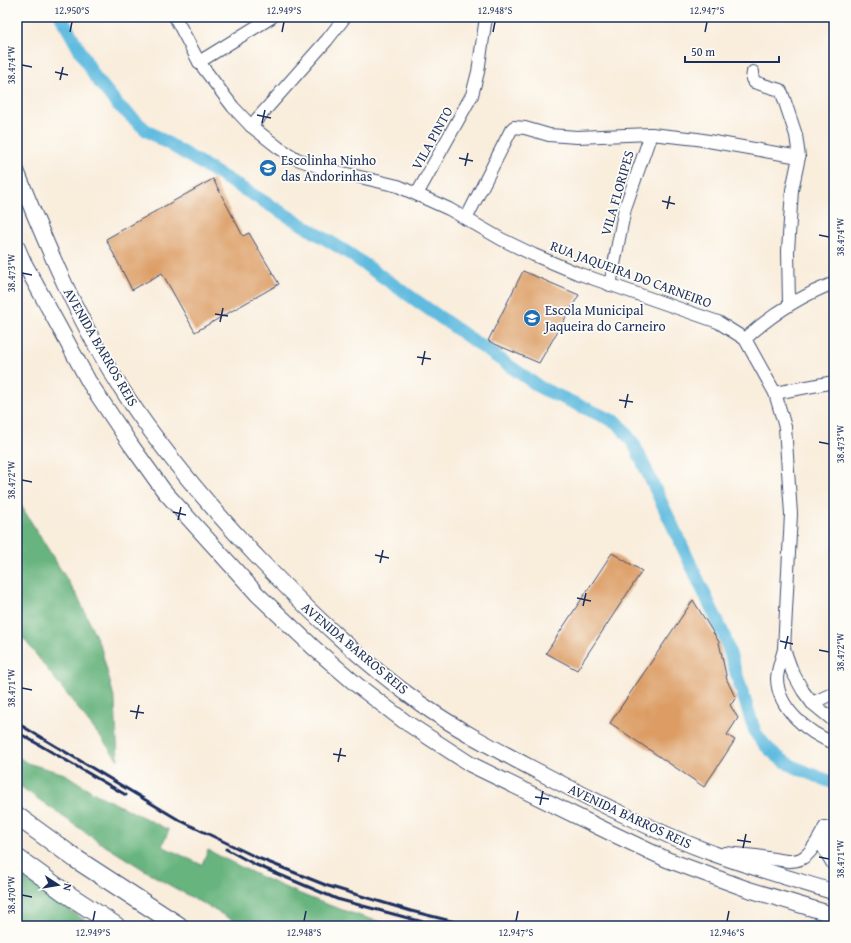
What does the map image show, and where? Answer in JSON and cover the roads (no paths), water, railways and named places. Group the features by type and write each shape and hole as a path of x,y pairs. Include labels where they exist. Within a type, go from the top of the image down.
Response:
{"highway":[{"path":"17,816 76,859 179,926"},
{"path":"17,858 64,892 116,926"}],"main road":[{"name":"AVENIDA BARROS REIS","path":"17,172 45,242 75,305 127,397 188,480 221,519 298,599 339,638 422,704 484,743 571,789 630,818 709,852 834,892"},
{"name":"AVENIDA BARROS REIS","path":"17,247 20,261 89,382 130,445 164,491 258,594 314,648 357,685 404,721 470,764 610,832 675,862 747,889 834,915"}],"street":[{"name":"RUA JAQUEIRA DO CARNEIRO","path":"175,17 199,62 233,107 251,126 279,148 312,165 382,181 417,194 508,242 577,273 718,322 745,339 775,393 785,427 791,514 784,649 777,679 782,699 796,719 818,737 834,743"},
{"path":"199,62 272,17"},
{"path":"251,126 327,40 345,17"},
{"name":"VILA PINTO","path":"417,194 472,95 478,72 486,17"},
{"path":"753,72 752,79 754,82 781,91 796,135 799,157 792,190 788,251 789,304"},
{"path":"466,219 511,130 517,127 549,135 577,137 651,134 697,139 799,157"},
{"name":"VILA FLORIPES","path":"610,285 625,208 651,134"},
{"path":"745,339 763,323 789,304 834,283"},
{"path":"775,393 834,382"},
{"name":"RUA JAQUEIRA DO CARNEIRO","path":"784,649 792,671 812,704"},
{"path":"834,693 812,704 834,721"},
{"path":"709,852 756,856 789,863 805,857 829,828"},
{"path":"829,828 823,838 824,849 834,866"}],"waterway":[{"path":"61,17 95,77 118,105 146,130 347,252 541,388 618,423 634,444 724,635 755,732 763,743 780,758 800,769 834,783"}],"railway":[{"path":"17,723 179,820 258,858 328,886 411,911 471,926"},
{"path":"17,732 126,795"},
{"path":"226,849 254,864 337,899 438,926"}],"place":[{"name":"Escolinha Ninho das Andorinhas","path":"268,168"},
{"name":"Escola Municipal Jaqueira do Carneiro","path":"532,318"}]}
